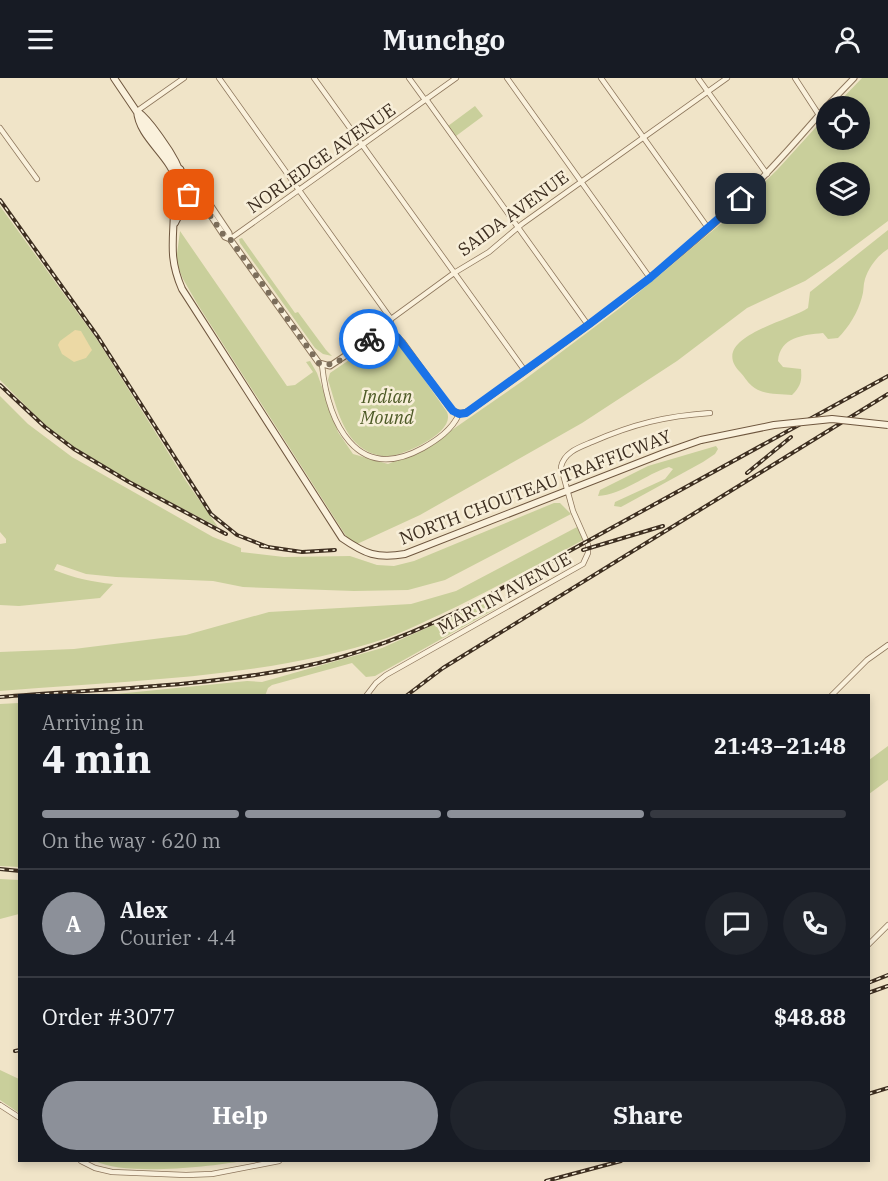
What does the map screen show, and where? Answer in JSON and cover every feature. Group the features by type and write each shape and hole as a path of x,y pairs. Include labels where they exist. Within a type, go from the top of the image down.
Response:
{"main road":[{"path":"114,78 137,111 147,119 180,169"},
{"name":"NORTH CHOUTEAU TRAFFICWAY","path":"137,111 138,122 167,165 177,185 172,256 174,271 182,289 342,538 373,555 388,557 405,554 701,440 774,424 832,419 888,425"},
{"name":"NORTH CHOUTEAU TRAFFICWAY","path":"175,223 179,216 184,187 180,169"}],"street":[{"path":"137,111 184,78"},
{"path":"219,78 391,319 389,333"},
{"path":"314,78 525,371"},
{"path":"409,78 588,325"},
{"name":"NORLEDGE AVENUE","path":"230,239 456,78"},
{"path":"507,78 650,278"},
{"path":"601,78 708,228"},
{"path":"698,78 766,174"},
{"name":"SAIDA AVENUE","path":"391,319 454,273 489,252 518,227 727,78"},
{"path":"795,78 816,110"},
{"path":"837,96 854,78"},
{"path":"180,169 225,237 230,239 316,360 322,365 333,410 345,435 364,455 386,460 406,456 430,444 455,423 459,414 469,411 650,278 766,174 816,118"},
{"path":"0,128 37,179"},
{"path":"182,203 189,195 198,194"},
{"path":"322,365 334,364 376,335 389,333 401,340 450,408 459,414"},
{"name":"MARTIN AVENUE","path":"368,694 386,675 583,564 588,553 588,545 566,491 561,466 562,460 573,450 646,421 710,413"},
{"path":"833,694 867,660 888,645"},
{"path":"870,943 888,925"},
{"path":"0,1105 18,1117"},
{"path":"83,1162 112,1172 186,1175 212,1174 274,1162"}],"green space":[{"path":"862,78 888,78 888,221 805,281 747,308 677,361 582,423 420,515 357,544 348,539 198,305 176,262 180,231 287,386 295,385 313,372 306,362 310,361 317,373 338,432 353,454 388,464 423,450 524,380 620,308 723,222 777,170 816,127 816,150 870,150 870,96 845,96"},
{"path":"475,106 483,116 456,136 448,126"},
{"path":"0,206 98,341 186,481 218,527 123,477 68,443 41,421 0,380"},
{"path":"888,230 888,249 877,258 869,270 858,308 842,334 838,338 828,339 823,333 800,336 783,347 778,361 783,367 801,369 800,383 795,392 792,395 771,394 752,386 733,360 734,349 742,340 755,332 808,308 810,292"},
{"path":"242,238 295,313 298,312 332,356 323,354 315,348 240,243 239,239"},
{"name":"Indian Mound","path":"380,339 390,339 400,345 447,412 448,420 444,427 428,441 390,456 376,455 350,437 328,380 330,373"},
{"path":"0,396 28,424 72,457 213,537 241,548 241,552 284,557 350,556 377,565 394,566 414,561 554,503 560,503 571,514 445,580 408,590 354,591 243,587 213,581 86,574 57,564 54,570 61,573 113,584 100,598 19,606 0,605 0,544 6,543 6,539 0,532"},
{"path":"716,446 718,449 715,454 703,462 621,507 614,506 615,502 665,479 673,469 669,467 616,492 598,496 600,490 648,466"},
{"path":"577,527 583,540 505,582 405,631 340,652 245,670 196,676 0,691 0,652 74,649 186,635 269,612 411,604 456,591"},
{"path":"491,599 495,609 375,676 366,677 352,663 272,685 266,694 116,694 247,681 262,682 382,648"},
{"path":"18,703 18,867 0,866 0,704"},
{"path":"888,746 888,780 870,793 870,759"},
{"path":"0,879 18,880 18,914 0,919"},
{"path":"0,1070 18,1079 18,1112 0,1100"},
{"path":"98,1162 235,1162 167,1169 109,1166"}],"sand":[{"path":"75,330 81,331 92,350 86,358 74,362 62,354 58,345"}],"railway":[{"path":"0,200 98,337 211,514 237,535 268,547"},
{"path":"44,694 148,687 259,674 321,663 393,640 484,598 888,376"},
{"path":"0,385 45,427 74,449 129,482 226,534"},
{"path":"409,694 443,668 888,394"},
{"path":"747,473 791,437"},
{"path":"583,550 663,526"},
{"path":"261,546 302,552 335,550"},
{"path":"0,697 18,696"},
{"path":"0,869 18,871"},
{"path":"870,982 888,975"},
{"path":"870,992 888,986"},
{"path":"870,1093 888,1088"},
{"path":"546,1181 617,1162"}],"way so far":[{"path":"189,195 196,195 319,363 330,366 369,339"}],"route":[{"path":"369,339 384,333 401,340 453,411 459,414 466,413 650,278 741,199"}]}
